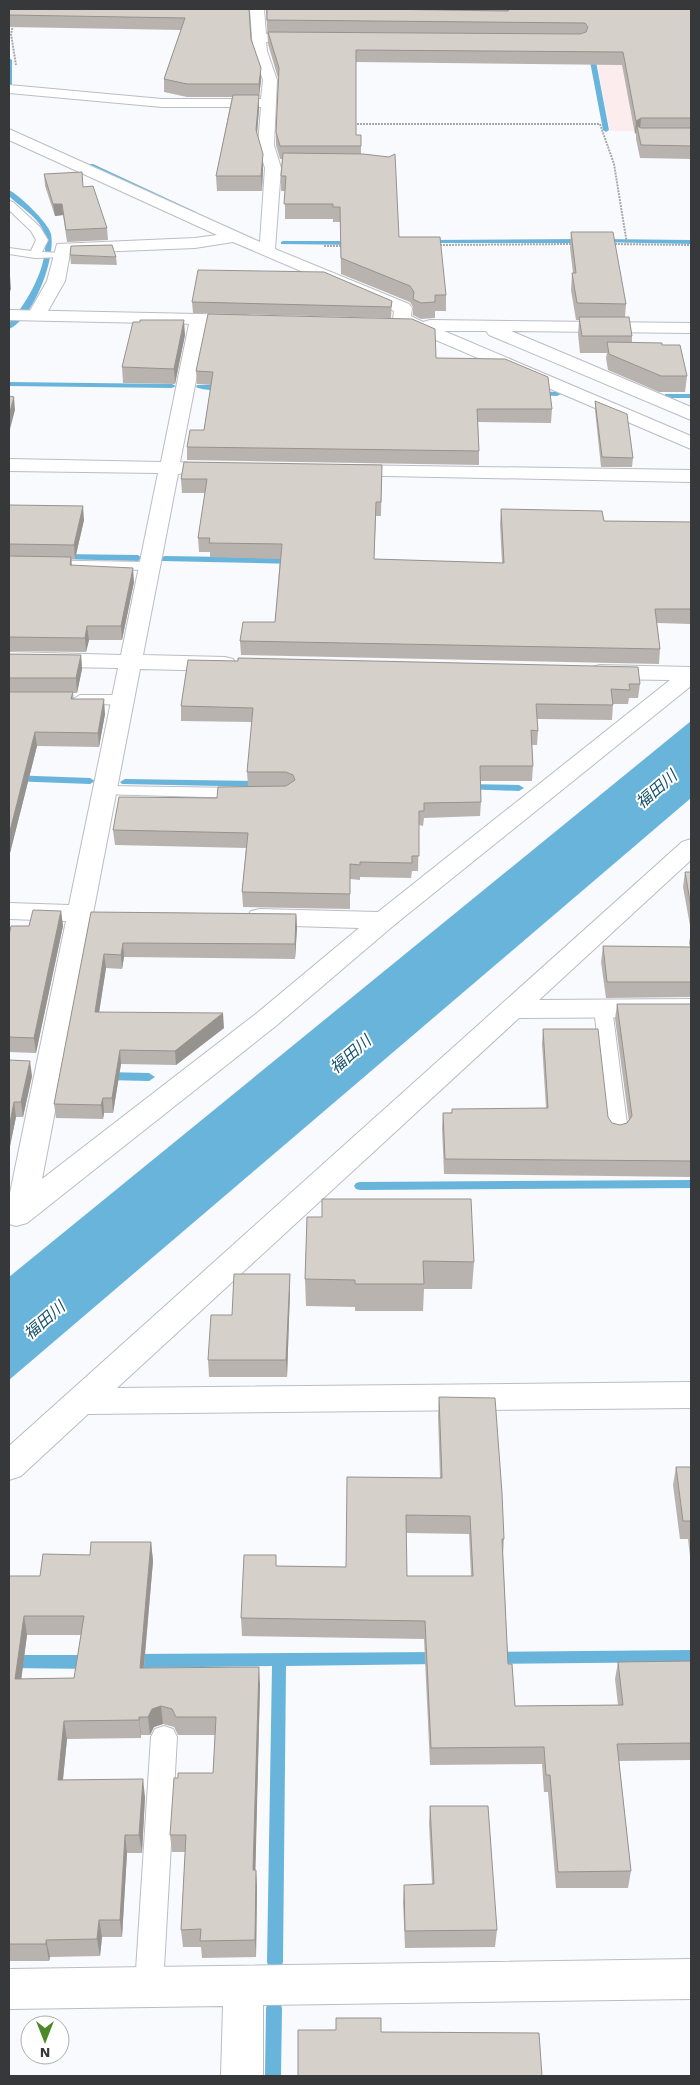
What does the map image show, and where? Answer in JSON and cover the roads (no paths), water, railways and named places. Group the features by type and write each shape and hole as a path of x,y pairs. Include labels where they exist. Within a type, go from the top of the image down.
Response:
{"street":[{"path":"260,13 260,51 270,80 266,145 276,164 265,248"},
{"path":"259,38 316,38"},
{"path":"13,89 162,103 268,103"},
{"path":"9,134 235,237 265,248 403,308 402,319 691,443"},
{"path":"21,315 56,281 60,255 64,248 196,243 235,237"},
{"path":"21,315 258,321"},
{"path":"15,1216 38,1064 91,913 106,790 199,319"},
{"path":"387,324 691,328"},
{"path":"482,325 691,414"},
{"path":"9,465 210,468"},
{"path":"328,470 691,476"},
{"path":"9,659 243,664"},
{"path":"582,671 691,674"},
{"path":"15,1216 267,1019 384,920 691,674"},
{"path":"9,1466 691,847"},
{"path":"9,911 91,913"},
{"path":"238,917 384,920"},
{"path":"513,1009 691,1008"},
{"path":"82,1401 691,1395"},
{"path":"9,1989 691,1979"},
{"path":"242,2076 243,1985"}],"lane":[{"path":"9,204 36,229 42,240 38,255"},
{"path":"9,251 38,255 60,255"},
{"path":"9,564 151,566"},
{"path":"66,700 124,700"},
{"path":"106,790 256,794"},
{"path":"603,1008 618,1132"},
{"path":"149,1986 164,1737"}],"water":[{"name":"福田川","path":"691,721 691,798 9,1380 9,1277"}],"waterway":[{"path":"591,51 606,130"},
{"path":"9,60 9,88"},
{"path":"91,165 193,212"},
{"path":"9,192 42,222 47,233 48,242 46,262 31,301 9,327"},
{"path":"427,242 584,241"},
{"path":"600,241 623,241"},
{"path":"629,241 691,242"},
{"path":"283,243 356,243"},
{"path":"9,384 172,386"},
{"path":"200,387 225,387"},
{"path":"536,393 557,394"},
{"path":"668,396 691,396"},
{"path":"60,557 138,558"},
{"path":"165,559 296,561"},
{"path":"9,778 90,781"},
{"path":"125,782 262,784"},
{"path":"465,787 519,788"},
{"path":"105,1076 149,1077"},
{"path":"360,1186 691,1184"},
{"path":"493,1658 691,1656"},
{"path":"130,1661 439,1658"},
{"path":"275,1962 279,1660"},
{"path":"9,1662 92,1662"},
{"path":"273,2076 274,2008"}]}
